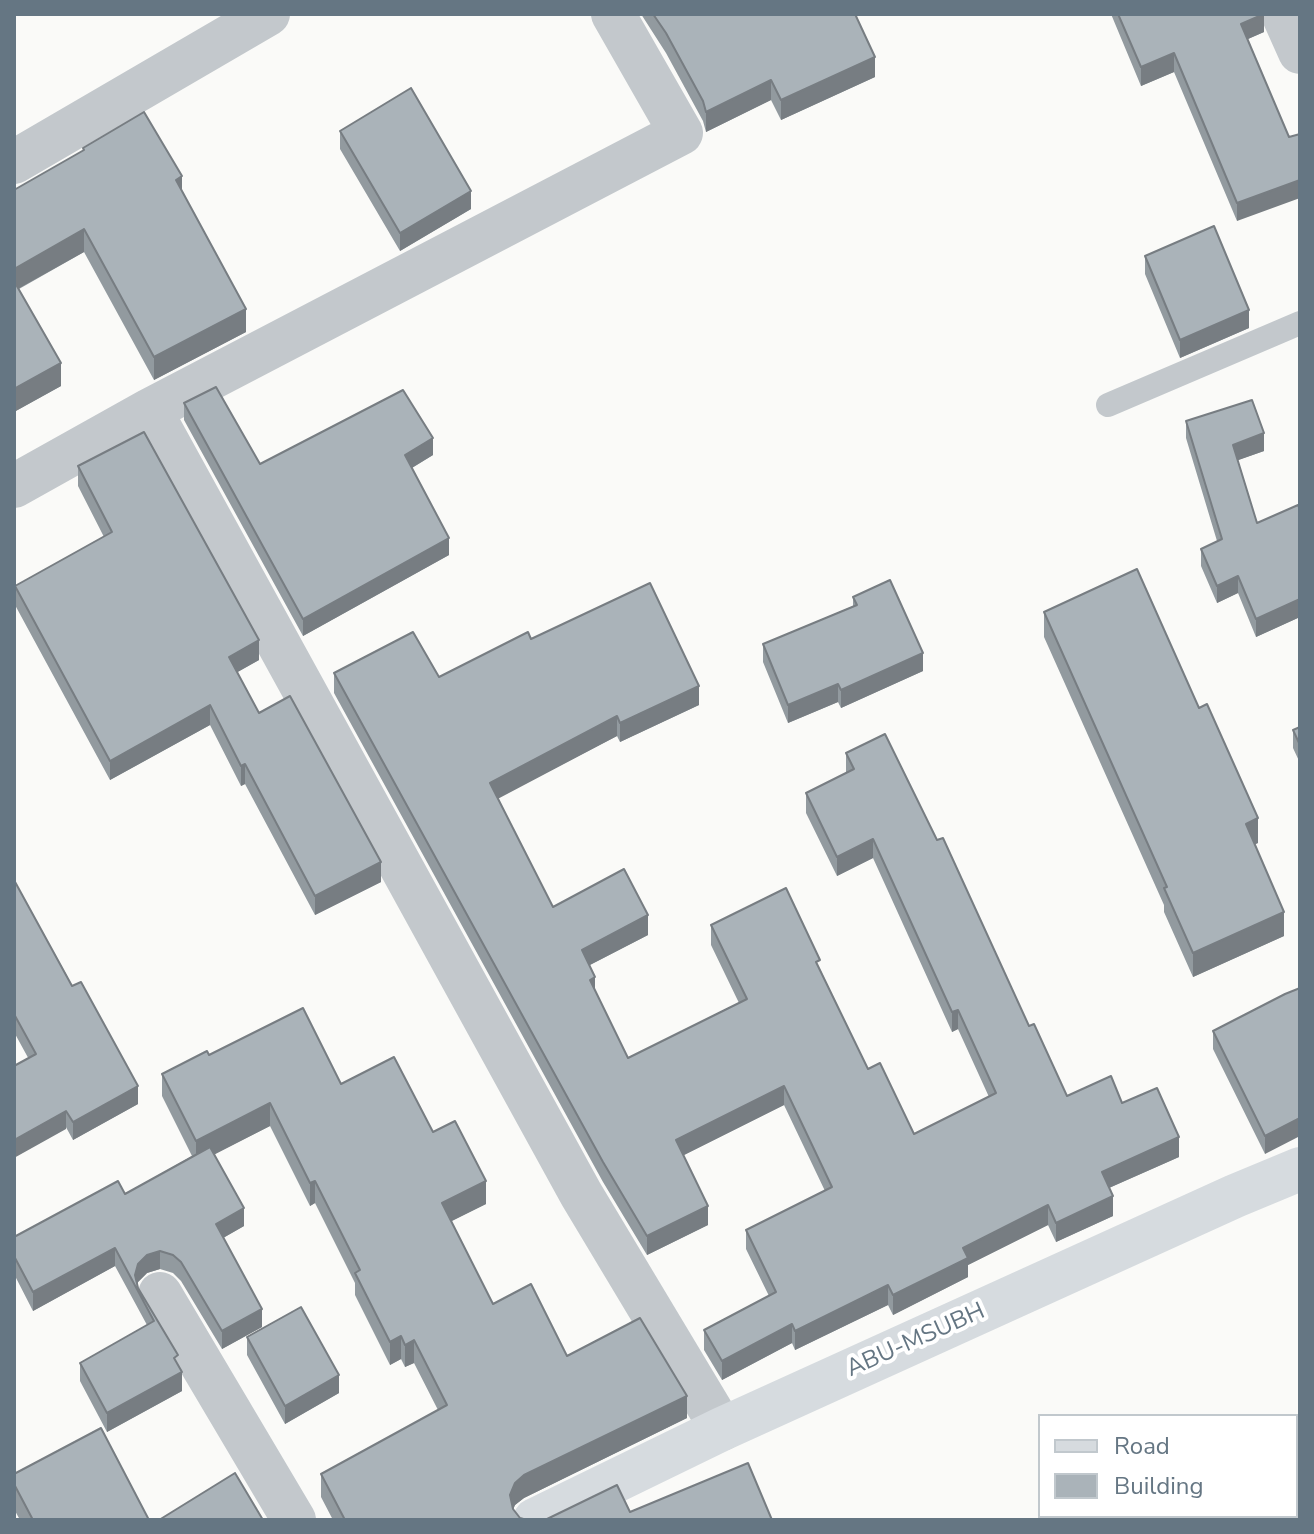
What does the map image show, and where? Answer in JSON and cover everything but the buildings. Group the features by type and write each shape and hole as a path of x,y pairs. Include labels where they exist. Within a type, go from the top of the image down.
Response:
{"street":[{"path":"14,162 268,14"},
{"path":"14,486 150,410 681,133 613,14"},
{"path":"1283,14 1300,52"},
{"path":"150,410 581,1194 722,1429"},
{"name":"ABU-MSUBH","path":"535,1520 722,1429 1300,1169"},
{"path":"160,1294 294,1520"}],"lane":[{"path":"1108,405 1300,323"}]}
